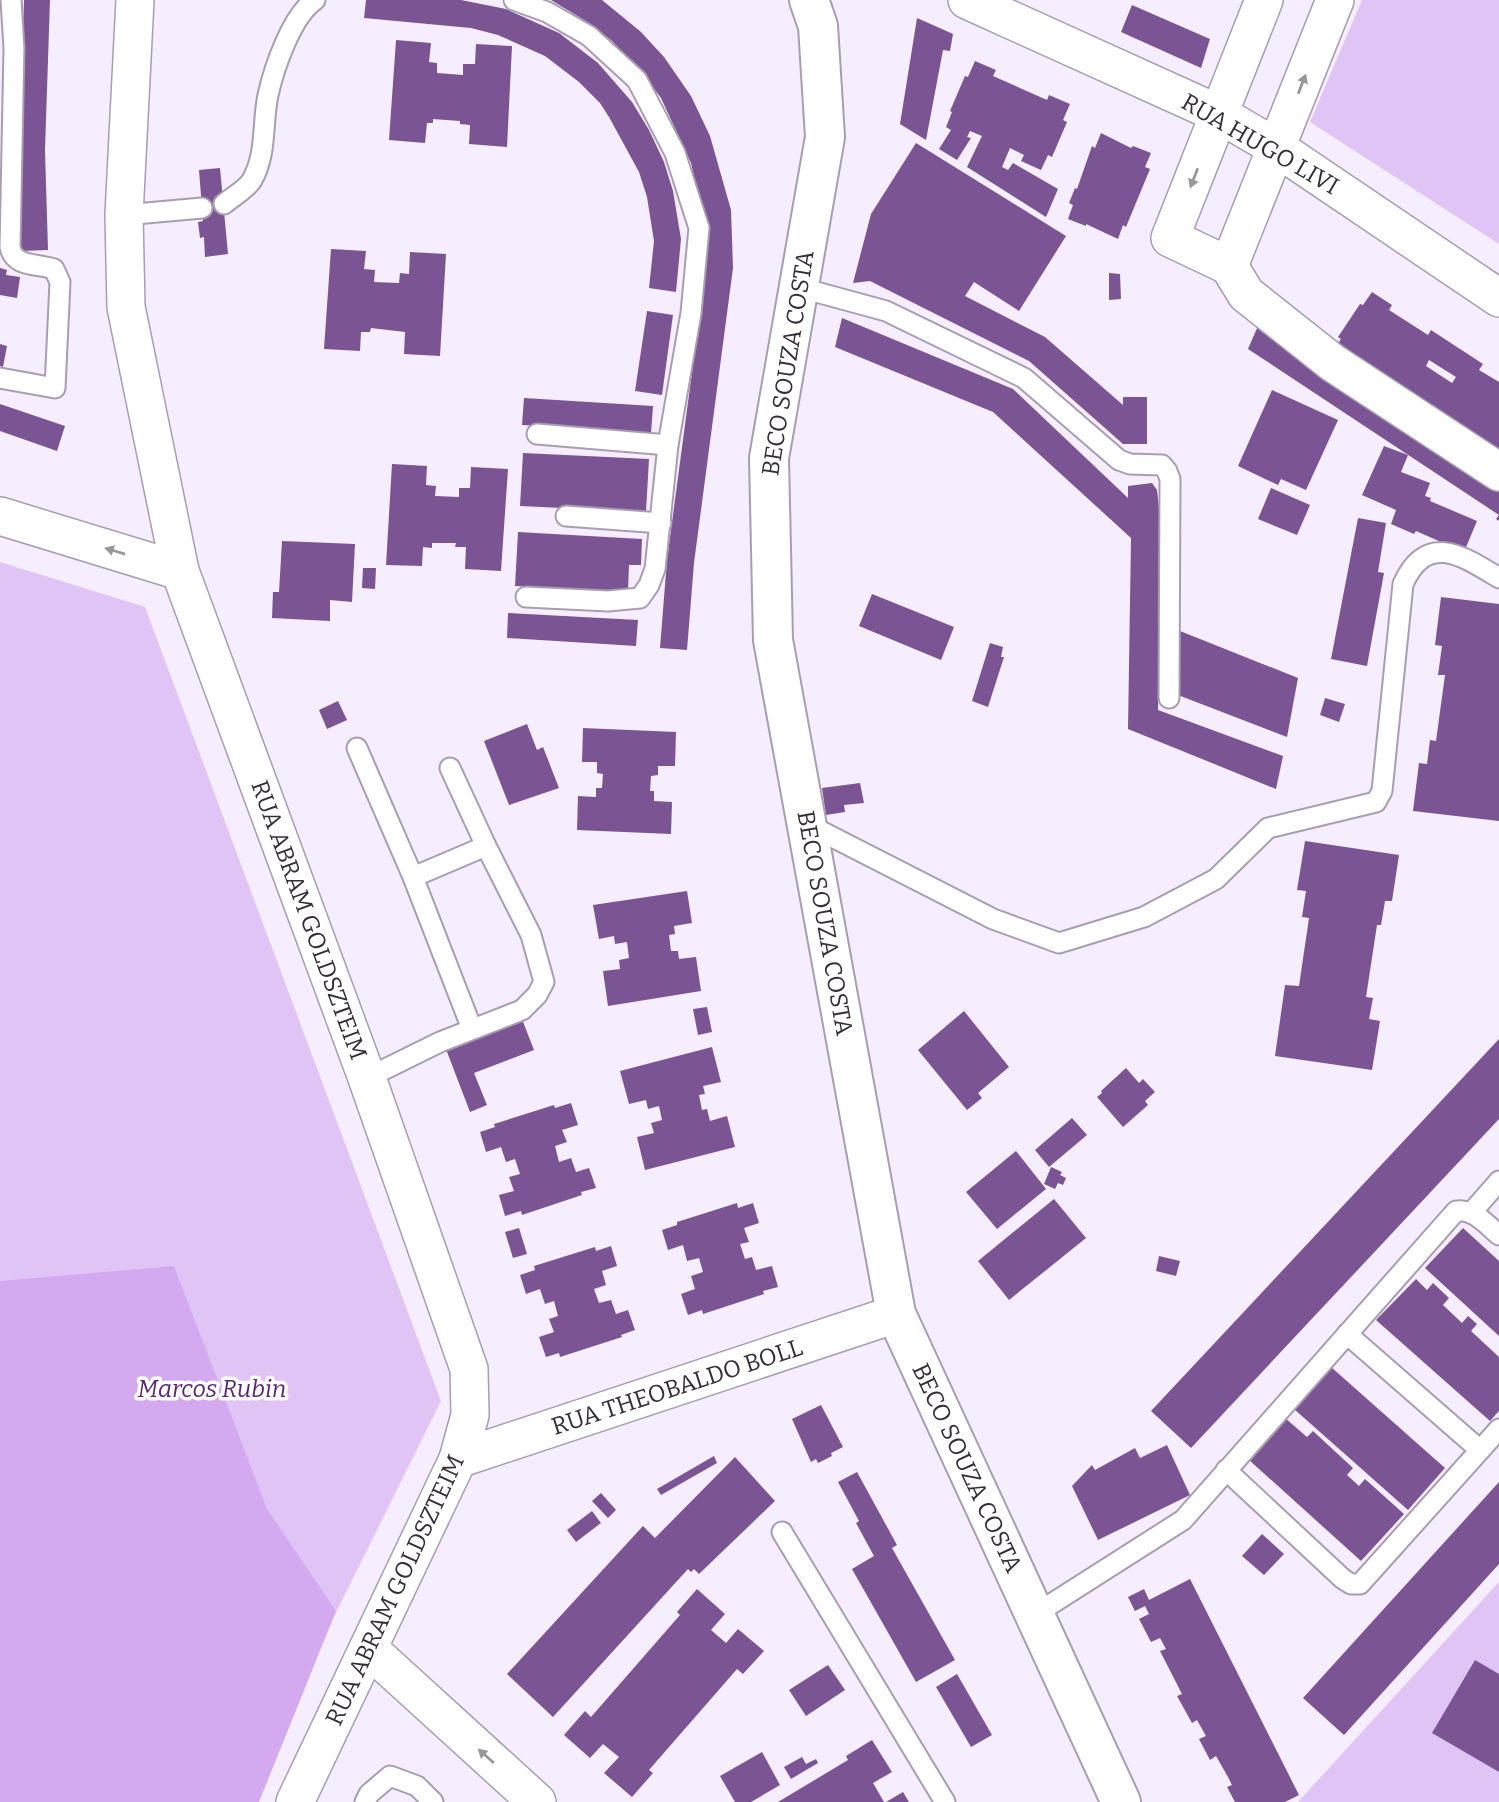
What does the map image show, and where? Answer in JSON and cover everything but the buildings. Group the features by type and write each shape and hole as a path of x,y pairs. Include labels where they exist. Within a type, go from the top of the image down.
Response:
{"street":[{"name":"RUA ABRAM GOLDSZTEIM","path":"135,0 124,215 126,307 180,571 367,1078 469,1369 470,1415 458,1460 295,1802"},
{"name":"BECO SOUZA COSTA","path":"809,0 818,26 825,137 769,458 773,640 896,1314 1121,1802"},
{"name":"RUA HUGO LIVI","path":"967,0 1219,114 1277,148 1499,298"},
{"path":"1264,0 1170,238 1228,266 1246,294 1333,363 1499,472"},
{"path":"1228,266 1335,0"},
{"path":"0,516 180,571"},
{"name":"RUA THEOBALDO BOLL","path":"458,1460 896,1314"},
{"path":"369,1649 537,1802"}],"lane":[{"path":"0,379 55,388 60,282 54,269 16,260 11,254 14,48 11,0"},
{"path":"224,204 252,181 262,151 268,95 272,83 294,22 305,7 315,0"},
{"path":"514,0 547,12 589,36 637,80 675,153 699,228 691,313 668,445 655,569 649,585 640,598 608,601 526,597"},
{"path":"124,215 202,208"},
{"path":"798,287 886,311 1024,377 1119,460 1130,464 1162,466 1167,471 1170,479 1169,698"},
{"path":"537,434 668,445"},
{"path":"566,516 661,523"},
{"path":"806,824 993,919 1059,943 1144,917 1216,879 1268,828 1376,802 1382,790 1403,583 1410,570 1421,558 1437,552 1452,553 1499,578"},
{"path":"357,748 413,877 472,1029"},
{"path":"367,1078 440,1042 522,1010 537,995 544,982 531,935 450,768"},
{"path":"413,877 486,846"},
{"path":"1471,1213 1499,1181"},
{"path":"1034,1615 1183,1520 1456,1211 1471,1213 1499,1235"},
{"path":"1347,1334 1480,1450"},
{"path":"1226,1470 1343,1579 1351,1584 1360,1584 1499,1429"},
{"path":"782,1532 945,1802"},
{"path":"365,1802 369,1794 390,1776 417,1786 433,1802"}],"green space":[{"path":"1362,0 1499,0 1499,244 1310,122"},
{"name":"Marcos Rubin","path":"0,562 145,607 441,1401 242,1802 0,1802"},
{"path":"174,1266 267,1509 336,1611 259,1802 0,1802 0,1281"},
{"path":"1499,1582 1499,1802 1298,1802"}]}
